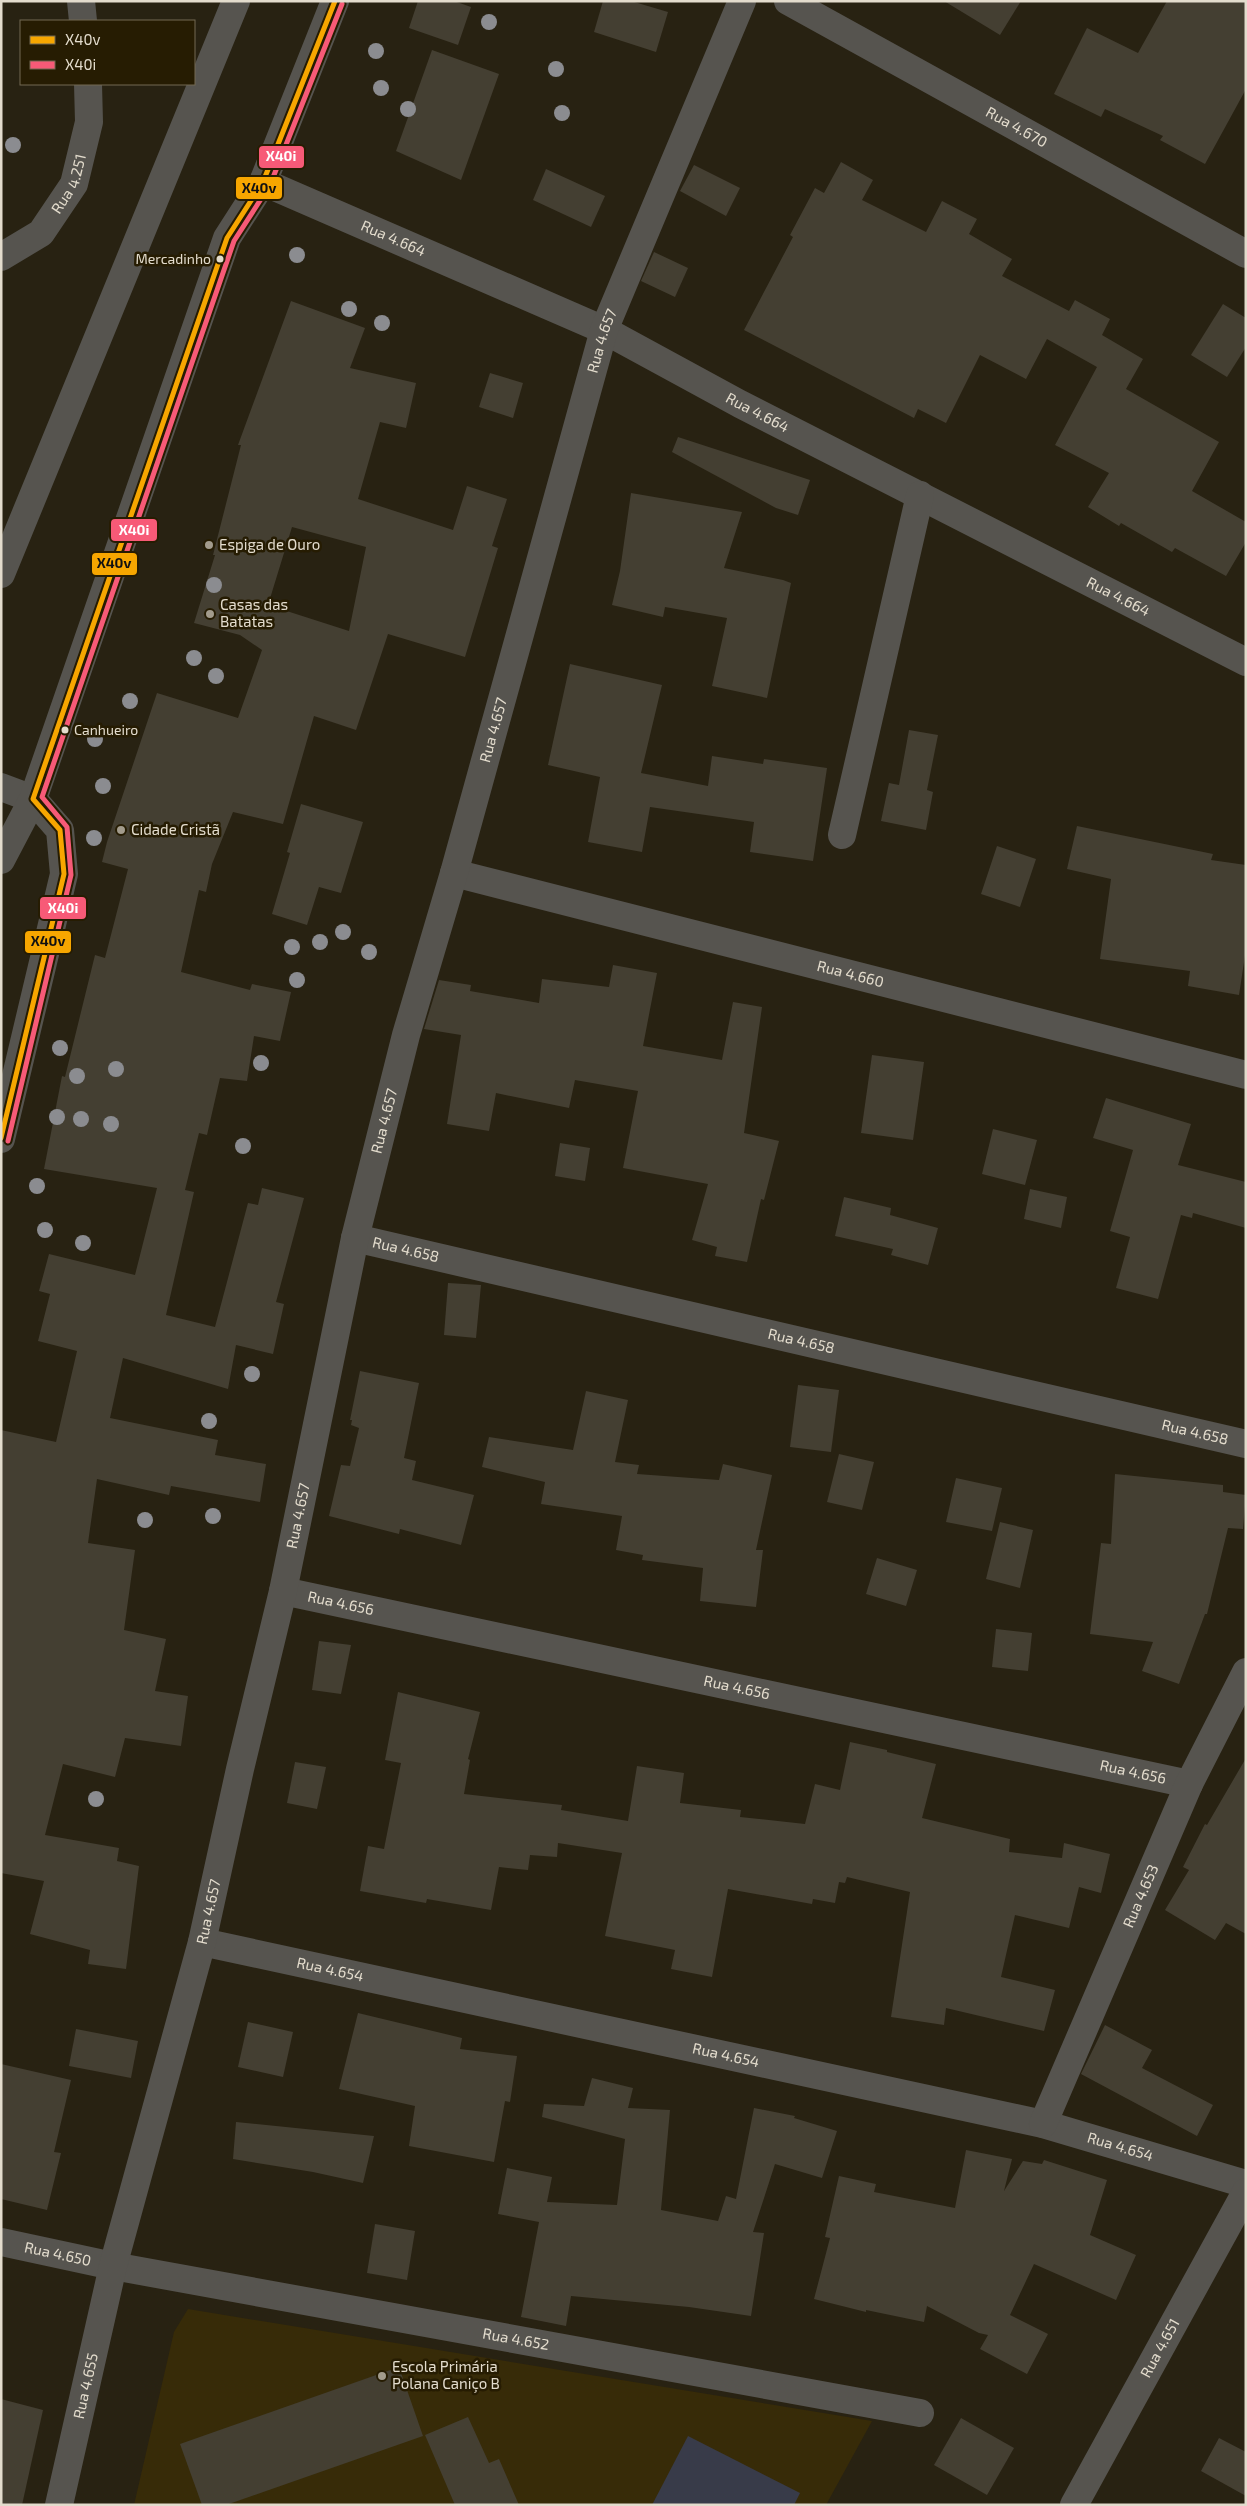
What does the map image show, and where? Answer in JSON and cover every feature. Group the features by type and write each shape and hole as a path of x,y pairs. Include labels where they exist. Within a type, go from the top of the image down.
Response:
{"street":[{"path":"80,1 83,20"},
{"path":"1,574 236,1"},
{"path":"1,860 42,809 227,238 262,182 334,1"},
{"name":"Rua 4.657","path":"112,2266 202,1942 240,1769 283,1592 355,1238 406,1034 454,873 604,330 742,1"},
{"name":"Rua 4.670","path":"788,1 1246,254"},
{"name":"Rua 4.251","path":"1,257 41,233 74,184 88,122 88,85"},
{"name":"Rua 4.664","path":"262,182 604,330 740,404 1246,662"},
{"path":"842,835 920,495"},
{"path":"1,786 42,809 60,830 64,874 1,1139"},
{"name":"Rua 4.660","path":"454,873 1246,1075"},
{"name":"Rua 4.658","path":"355,1238 1246,1444"},
{"name":"Rua 4.656","path":"283,1592 1189,1784"},
{"name":"Rua 4.653","path":"1043,2124 1189,1784 1246,1672"},
{"name":"Rua 4.654","path":"202,1942 1043,2124 1246,2184"},
{"name":"Rua 4.651","path":"1074,2505 1246,2192"},
{"name":"Rua 4.650","path":"1,2242 112,2266"},
{"name":"Rua 4.652","path":"112,2266 920,2413"},
{"name":"Rua 4.655","path":"59,2505 112,2266"}],"shaded area":[{"name":"Escola Primária Polana Caniço B","path":"188,2309 872,2421 826,2505 134,2505 174,2332"},
{"path":"688,2436 800,2493 794,2505 652,2505"}],"building":[{"path":"418,1 454,1 471,7 458,45 409,28"},
{"path":"603,1 631,1 668,12 656,52 594,32"},
{"path":"944,1 1021,1 1000,35"},
{"path":"1167,1 1246,1 1246,89 1205,164 1160,140 1163,136 1105,109 1101,117 1054,94 1087,28 1138,53"},
{"path":"432,50 499,74 461,180 396,151"},
{"path":"841,162 873,180 862,200 926,232 942,201 977,219 969,234 1012,259 1002,276 1069,311 1075,300 1110,319 1102,335 1143,359 1126,389 1219,442 1192,491 1246,522 1246,542 1226,576 1175,548 1172,552 1121,523 1119,526 1088,507 1109,473 1055,445 1097,367 1047,339 1026,379 980,355 946,423 918,409 914,418 744,330 793,237 790,235 815,188 824,193"},
{"path":"694,165 740,188 726,216 680,191"},
{"path":"546,169 605,196 591,227 533,200"},
{"path":"654,252 688,268 675,297 641,281"},
{"path":"291,301 365,328 350,368 416,383 406,428 380,422 358,499 453,530 467,486 507,499 492,546 498,548 465,657 388,634 356,730 314,716 283,824 233,812 212,864 206,892 199,890 181,972 250,990 252,984 291,992 280,1041 254,1036 247,1081 220,1078 207,1135 199,1133 185,1190 194,1192 166,1315 215,1327 248,1203 258,1205 262,1188 304,1198 276,1302 284,1304 273,1354 236,1345 228,1389 123,1358 110,1418 218,1440 215,1455 266,1464 260,1502 171,1486 169,1495 97,1479 88,1543 135,1550 124,1630 166,1639 155,1691 188,1696 181,1746 125,1738 115,1777 63,1764 45,1835 119,1848 117,1861 139,1866 126,1969 88,1964 90,1950 30,1934 44,1881 1,1873 1,1430 56,1442 77,1351 38,1341 50,1294 39,1291 49,1254 135,1275 157,1188 44,1169 62,1076 65,1077 95,955 105,958 128,869 102,862 157,693 238,718 262,650 240,635 194,623 215,555 213,555 241,445 238,445","holes":["292,527 366,547 349,631 268,605"]},
{"path":"1223,304 1246,318 1246,347 1227,377 1191,355"},
{"path":"490,373 523,383 513,418 479,407"},
{"path":"678,437 810,480 798,515 776,508 672,452"},
{"path":"631,493 742,512 724,568 791,583 767,698 712,686 727,618 665,607 663,617 612,605 620,571"},
{"path":"570,664 662,685 641,773 708,786 712,756 763,764 764,759 827,768 813,861 750,852 754,822 650,807 642,852 588,842 600,777 548,765"},
{"path":"909,730 938,735 927,790 933,792 926,830 881,821 889,783 899,785"},
{"path":"301,804 363,822 341,893 319,887 307,925 272,914 290,853 287,852"},
{"path":"1077,826 1213,854 1211,860 1246,865 1246,949 1239,995 1188,986 1190,971 1100,959 1111,879 1067,869"},
{"path":"997,846 1036,859 1020,907 981,894"},
{"path":"613,965 657,973 643,1046 722,1060 733,1002 762,1007 744,1133 779,1141 764,1200 761,1199 747,1262 715,1256 717,1247 692,1240 708,1184 623,1168 638,1091 575,1080 569,1108 496,1093 489,1131 447,1124 461,1035 424,1029 439,980 471,985 470,991 539,1003 542,979 609,987"},
{"path":"872,1055 924,1062 913,1140 861,1133"},
{"path":"1106,1098 1191,1124 1178,1165 1246,1182 1246,1228 1193,1213 1192,1218 1181,1215 1158,1299 1116,1288 1130,1237 1110,1231 1133,1150 1093,1138"},
{"path":"993,1129 1037,1140 1025,1185 982,1174"},
{"path":"560,1143 590,1148 585,1181 555,1176"},
{"path":"1030,1189 1067,1197 1061,1228 1024,1219"},
{"path":"844,1197 891,1208 890,1215 938,1228 928,1265 891,1255 893,1249 835,1236"},
{"path":"448,1283 481,1285 476,1338 444,1335"},
{"path":"360,1371 419,1383 404,1458 416,1461 412,1480 474,1495 461,1545 400,1529 399,1534 329,1516 341,1465 350,1466 359,1428 351,1425 352,1420 350,1420"},
{"path":"798,1385 839,1390 831,1452 790,1447"},
{"path":"586,1391 628,1400 615,1462 639,1465 637,1474 719,1480 723,1464 772,1475 756,1550 763,1550 756,1607 700,1601 703,1568 642,1560 643,1555 616,1550 622,1516 541,1504 545,1482 482,1467 489,1437 573,1450"},
{"path":"839,1454 874,1462 862,1510 827,1502"},
{"path":"1115,1474 1223,1485 1223,1492 1246,1495 1243,1529 1228,1528 1207,1614 1205,1614 1179,1684 1142,1671 1153,1642 1090,1634 1101,1543 1111,1544"},
{"path":"956,1478 1002,1488 992,1531 946,1522"},
{"path":"1000,1522 1033,1530 1020,1588 986,1579"},
{"path":"877,1558 917,1570 906,1606 866,1594"},
{"path":"996,1629 1032,1633 1028,1671 992,1667"},
{"path":"319,1641 351,1645 341,1694 312,1690"},
{"path":"398,1692 480,1712 468,1759 470,1760 464,1794 562,1805 561,1810 628,1821 637,1766 684,1773 680,1803 741,1810 740,1817 805,1824 815,1784 840,1790 850,1742 936,1764 922,1818 1010,1839 1009,1852 1062,1858 1064,1843 1110,1854 1101,1893 1079,1887 1069,1928 1015,1915 1001,1977 1055,1990 1044,2031 946,2008 944,2025 891,2017 910,1892 847,1877 845,1883 839,1882 835,1903 813,1899 812,1904 728,1889 712,1977 671,1969 675,1950 605,1936 622,1853 558,1843 557,1857 530,1855 528,1870 499,1867 491,1910 427,1899 426,1903 360,1891 368,1846 384,1849 401,1763 385,1760"},
{"path":"1246,1758 1246,1934 1226,1923 1215,1940 1165,1910 1189,1870 1183,1867 1205,1824 1207,1825"},
{"path":"295,1762 326,1767 317,1809 287,1803"},
{"path":"358,2013 462,2038 460,2049 517,2056 510,2102 505,2101 494,2162 409,2146 415,2106 339,2089"},
{"path":"248,2022 293,2032 283,2077 238,2067"},
{"path":"1105,2025 1152,2050 1142,2068 1213,2105 1197,2136 1081,2074"},
{"path":"76,2029 138,2041 131,2078 69,2066"},
{"path":"1,2064 71,2080 54,2152 61,2153 47,2210 1,2199"},
{"path":"592,2078 633,2088 628,2108 670,2110 661,2210 718,2221 726,2196 736,2199 754,2108 795,2116 794,2118 837,2131 822,2178 775,2164 753,2232 764,2233 751,2316 689,2307 571,2296 566,2326 521,2317 539,2222 498,2214 507,2168 552,2177 547,2202 617,2205 625,2139 542,2117 544,2104 584,2106"},
{"path":"236,2122 374,2136 363,2183 313,2172 233,2159"},
{"path":"966,2150 1012,2159 1004,2191 1023,2161 1042,2164 1044,2160 1107,2180 1090,2235 1136,2255 1116,2300 1034,2264 1010,2315 1048,2334 1027,2374 980,2349 988,2335 979,2333 927,2306 924,2322 866,2310 866,2312 814,2299 830,2238 825,2237 839,2176 876,2184 874,2192 955,2208"},
{"path":"375,2224 415,2231 407,2280 367,2273"},
{"path":"399,2367 423,2436 226,2505 202,2505 180,2444"},
{"path":"1,2399 43,2410 22,2505 1,2505"},
{"path":"468,2417 489,2463 499,2459 519,2505 455,2505 425,2435"},
{"path":"961,2418 1014,2448 987,2495 934,2465"},
{"path":"1219,2438 1246,2452 1246,2496 1201,2471"}],"transit line":[{"name":"X40v","path":"1,1138 64,874 60,830 33,799 227,238 263,182 335,1"},
{"name":"X40i","path":"8,1141 71,875 67,827 42,797 234,241 270,185 342,4"}],"place":[{"name":"Mercadinho","path":"220,259"},
{"name":"Espiga de Ouro","path":"209,545"},
{"name":"Casas das Batatas","path":"210,614"},
{"name":"Canhueiro","path":"65,730"},
{"name":"Cidade Cristã","path":"121,830"},
{"name":"Escola Primária Polana Caniço B","path":"382,2376"}]}
